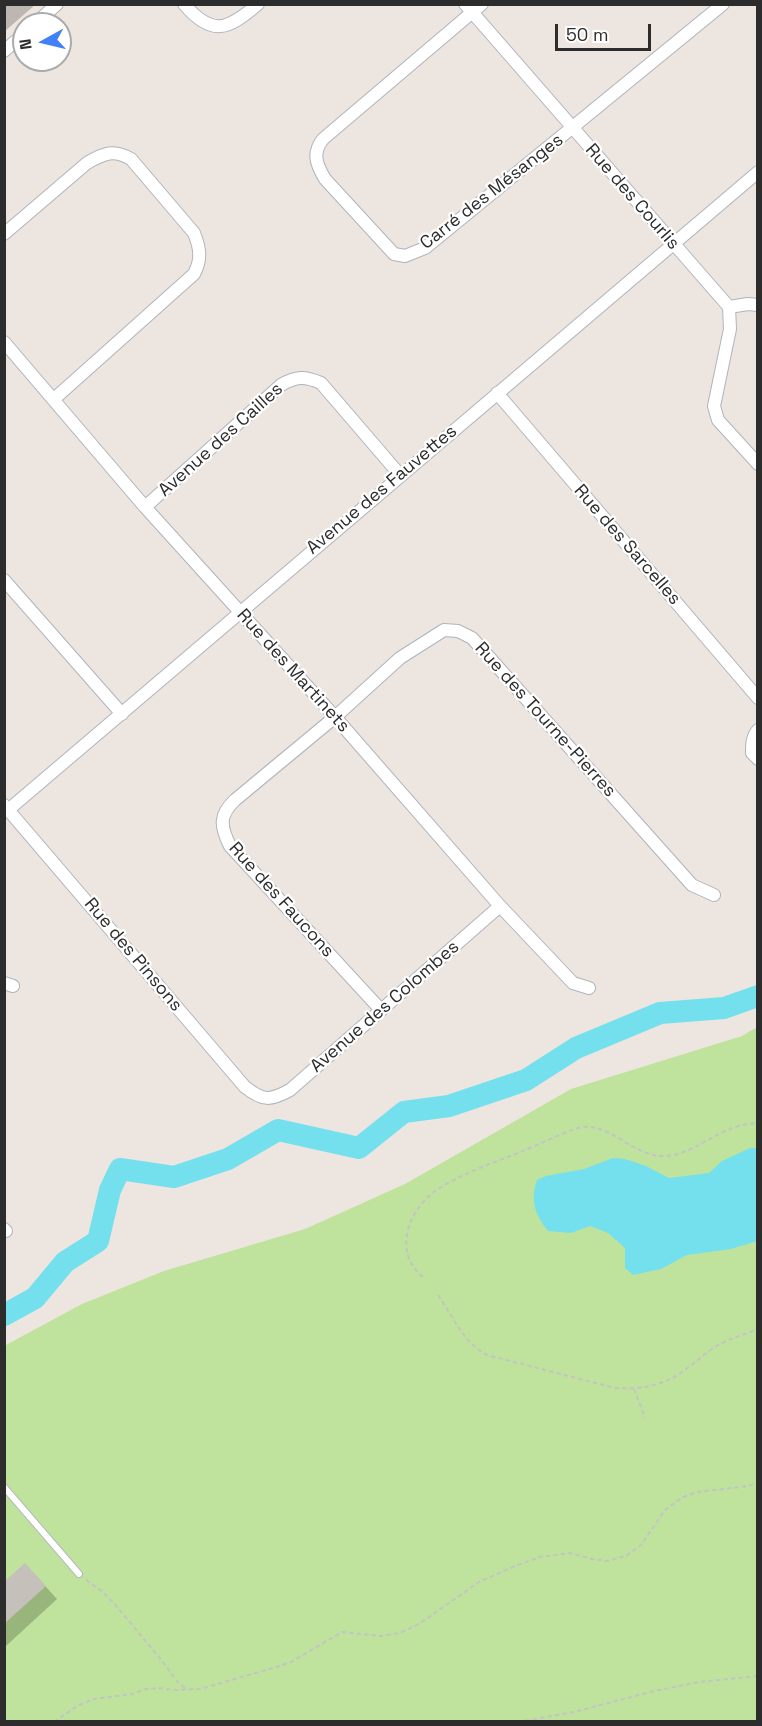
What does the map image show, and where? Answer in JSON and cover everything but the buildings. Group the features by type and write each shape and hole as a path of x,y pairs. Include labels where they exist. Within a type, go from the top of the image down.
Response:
{"street":[{"path":"184,4 195,18 205,24 219,26 229,25 241,19 258,4"},
{"name":"Carré des Mésanges","path":"473,7 323,139 317,147 318,168 325,179 394,254 405,256 425,248 723,4"},
{"name":"Rue des Courlis","path":"473,7 572,129 729,307"},
{"path":"4,234 87,163 98,156 122,153 131,159 194,233 198,244 199,264 194,274 54,399"},
{"name":"Avenue des Fauvettes","path":"6,807 122,714 758,172"},
{"path":"758,305 729,307 730,329 714,406 718,420 758,464"},
{"name":"Rue des Martinets","path":"4,342 146,507 335,717 500,906 573,983 589,988"},
{"name":"Avenue des Cailles","path":"146,507 281,385 298,377 309,378 321,383 400,475"},
{"name":"Rue des Sarcelles","path":"497,393 758,698"},
{"path":"4,580 122,714"},
{"name":"Rue des Tourne-Pierres","path":"335,717 400,658 444,630 458,631 472,638 692,885 714,895"},
{"name":"Rue des Faucons","path":"335,717 228,807 222,819 223,832 230,846 381,1010"},
{"path":"758,730 753,735 752,753 758,759"},
{"name":"Rue des Pinsons","path":"6,807 245,1087 266,1099"},
{"name":"Avenue des Colombes","path":"266,1099 277,1097 290,1090 500,906"}],"lane":[{"path":"4,1487 79,1574"}],"path":[{"path":"423,1277 410,1264 406,1253 405,1242 408,1230 413,1216 427,1198 455,1180 581,1126 596,1127 647,1152 665,1156 682,1152 736,1126 758,1124"},
{"path":"438,1295 461,1333 473,1347 488,1355 615,1388 634,1389 668,1380 715,1347 758,1329"},
{"path":"634,1389 645,1418"},
{"path":"54,1722 77,1706 94,1699 132,1694 145,1689 188,1691 291,1662 342,1632 380,1636 400,1633 419,1624 479,1582 540,1557 570,1553 607,1561 626,1556 641,1545 665,1510 682,1497 697,1492 749,1486 758,1482"},
{"path":"79,1574 103,1592 118,1608 176,1680 188,1691"},
{"path":"518,1722 574,1712 699,1682 758,1676"}],"green space":[{"path":"757,1027 757,1721 5,1721 4,1346 82,1304 164,1271 305,1229 405,1184 571,1089 742,1036"}],"water":[{"path":"750,1148 757,1148 757,1241 731,1249 687,1255 661,1269 633,1275 625,1268 625,1248 608,1233 590,1226 571,1233 548,1231 535,1207 534,1194 537,1180 546,1176 584,1169 613,1158 625,1159 646,1166 669,1178 709,1173 722,1161"}],"waterway":[{"path":"4,1315 35,1298 65,1262 98,1241 110,1190 120,1169 174,1177 228,1159 278,1130 359,1148 404,1112 449,1106 526,1080 576,1048 660,1013 724,1008 758,996"}]}
